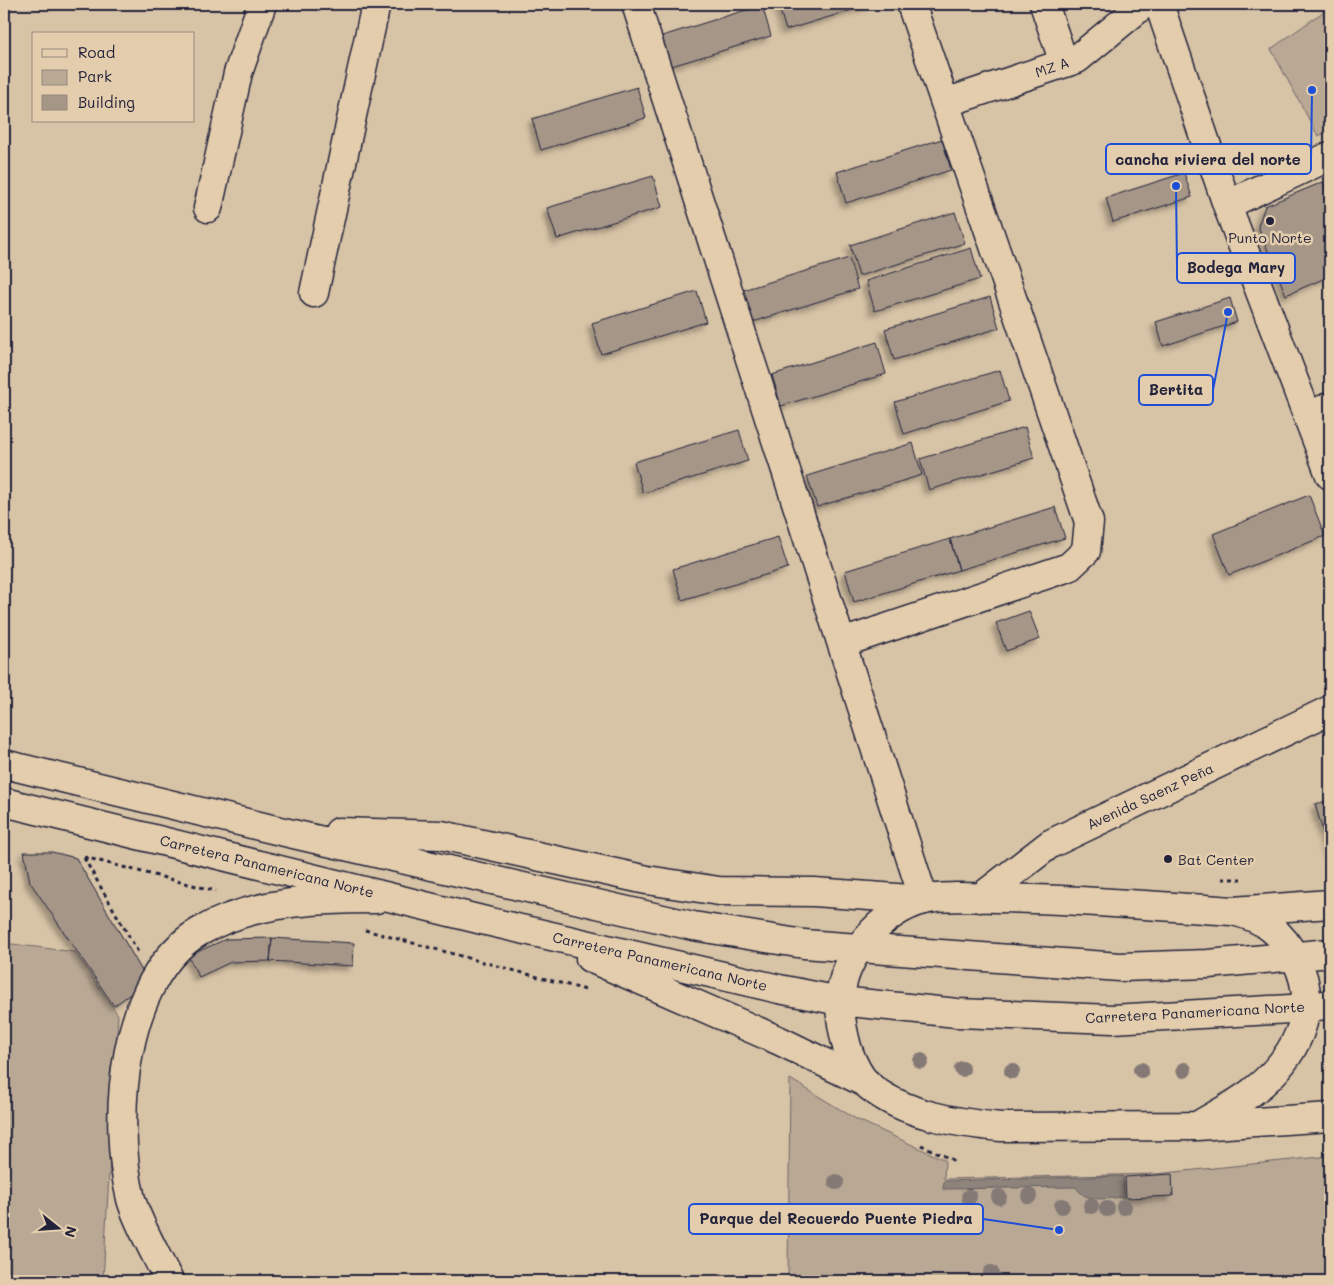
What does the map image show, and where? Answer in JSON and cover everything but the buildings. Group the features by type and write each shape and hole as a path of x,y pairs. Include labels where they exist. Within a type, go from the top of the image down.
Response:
{"main road":[{"path":"208,208 238,73 262,4"},
{"path":"314,293 376,4"},
{"path":"636,4 924,900"},
{"path":"842,643 1069,567 1086,551 1089,522 911,4"},
{"path":"1044,4 1064,63"},
{"name":"MZ A","path":"945,103 1076,58 1144,4"},
{"path":"1159,4 1226,205 1319,412 1330,476"},
{"path":"1226,205 1330,156"},
{"name":"Avenida Saenz Peña","path":"924,900 980,898 1015,887 1050,844 1330,710"},
{"path":"4,764 280,831 693,926 804,944 1120,967 1208,964 1330,953"},
{"name":"Carretera Panamericana Norte","path":"4,802 527,930 779,989 840,1000 957,1014 1112,1019 1319,1006"},
{"path":"280,831 441,835 648,880 719,891 814,892 924,900"},
{"path":"1015,887 1233,911 1250,915 1270,925 1289,945 1319,1006 1303,1027 1293,1047 1272,1074 1253,1092 1197,1126"},
{"path":"169,1281 131,1201 124,1166 122,1120 125,1073 132,1036 154,980 168,958 182,944 199,932 222,920 259,908 302,902 330,899 400,899"},
{"path":"868,1084 851,1058 842,1028 840,1000 847,971 859,949 876,927 899,911 924,900"},
{"path":"1233,911 1330,904"},
{"path":"527,930 780,1041 868,1084 889,1099 922,1112 978,1125 1001,1127 1197,1126 1330,1117"}],"path":[{"path":"154,980 84,857 217,892"},
{"path":"362,929 588,991"}],"green space":[{"path":"1330,7 1330,131 1318,136 1271,49"},
{"path":"4,943 75,952 118,1015 103,1281 4,1281"},
{"path":"790,1079 856,1119 945,1160 944,1179 1156,1174 1330,1156 1330,1281 788,1281"}],"shaded area":[{"path":"1123,1176 1124,1197 1104,1199 1085,1196 1076,1187 943,1189 944,1181"}],"place":[{"name":"cancha riviera del norte","path":"1312,90"},
{"name":"Bodega Mary","path":"1176,186"},
{"name":"Punto Norte","path":"1270,221"},
{"name":"Bertita","path":"1228,312"},
{"name":"Bat Center","path":"1168,859"},
{"name":"Parque del Recuerdo Puente Piedra","path":"1059,1230"}]}
